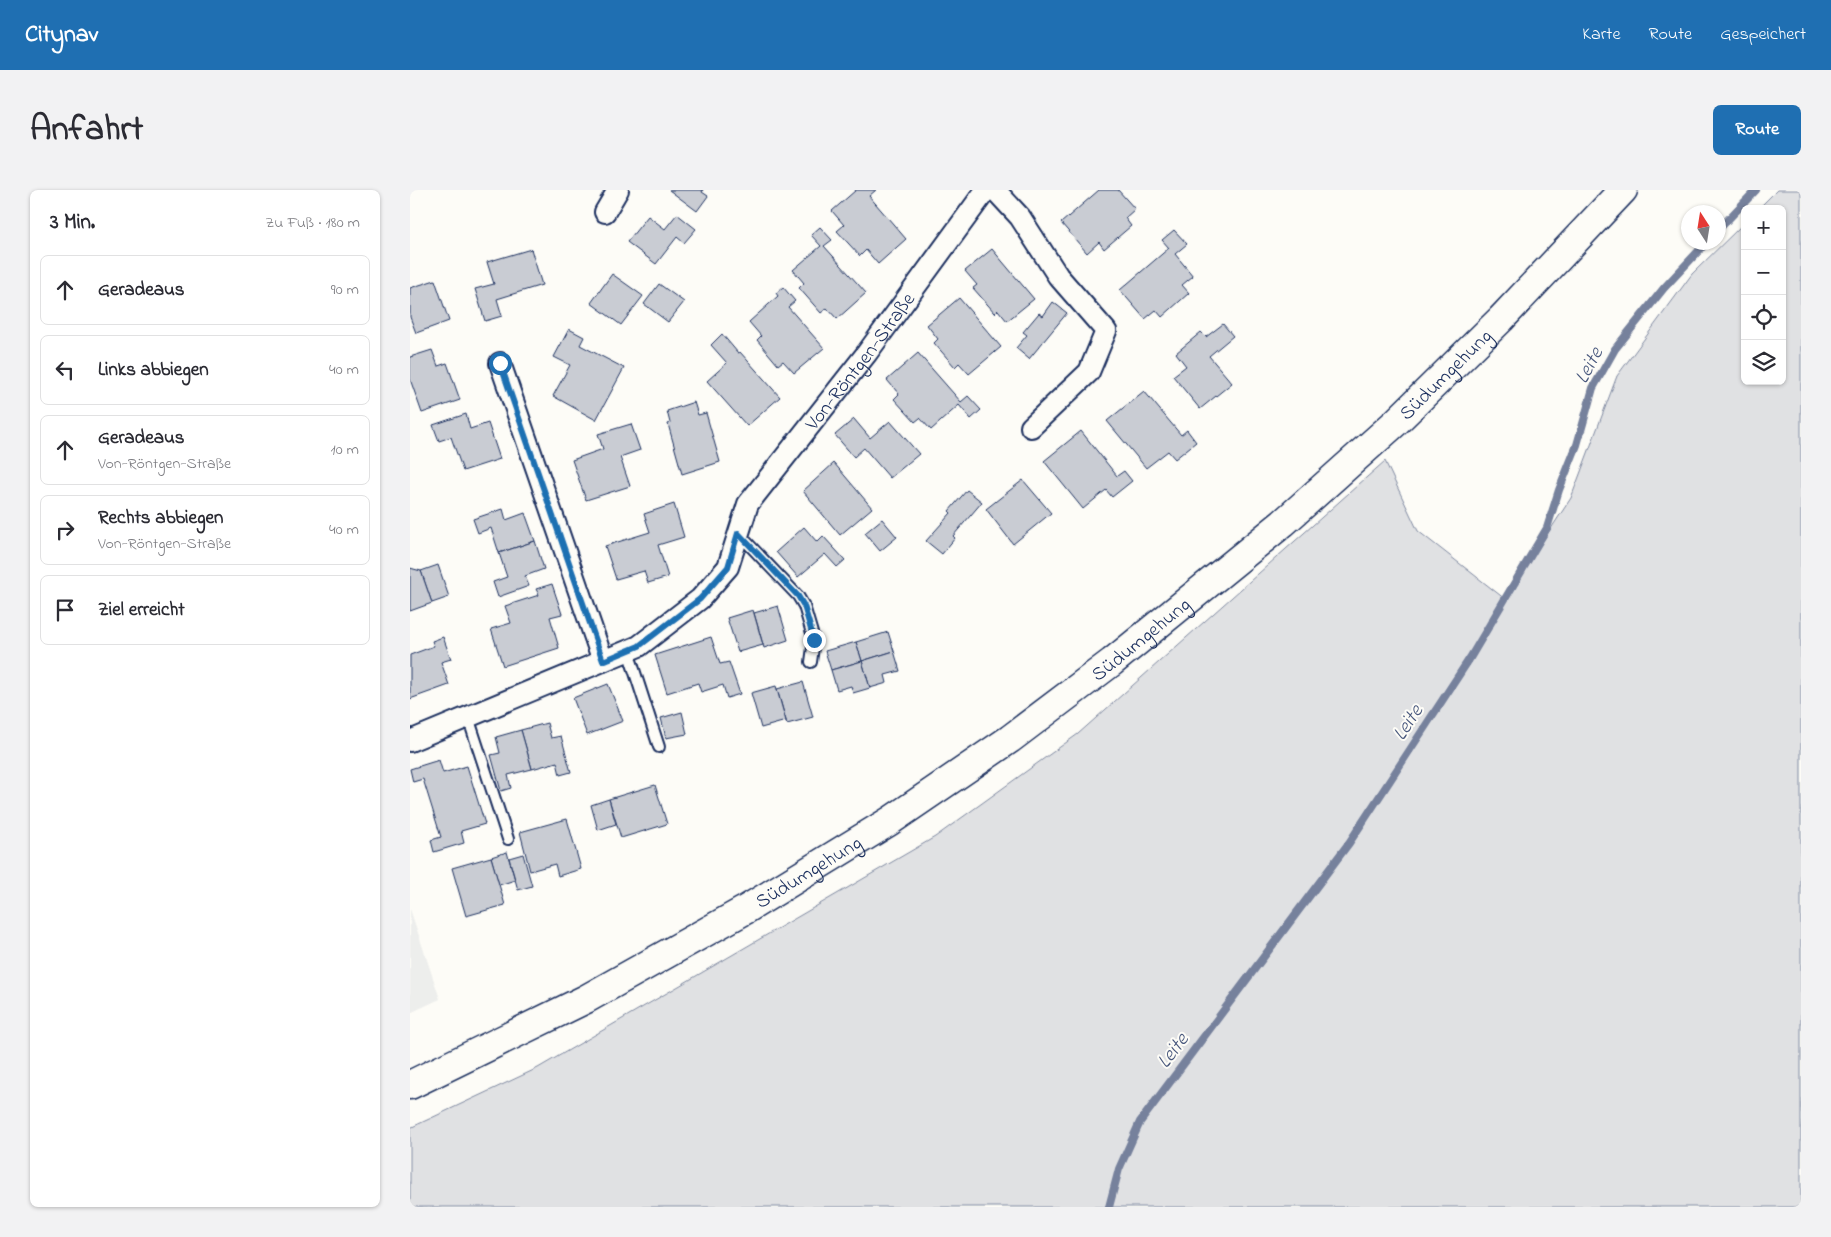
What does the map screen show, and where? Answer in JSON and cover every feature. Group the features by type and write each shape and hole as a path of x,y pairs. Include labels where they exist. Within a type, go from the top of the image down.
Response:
{"main road":[{"name":"Südumgehung","path":"410,1085 586,999 745,910 890,821 1010,739 1112,662 1283,523 1394,422 1501,319 1623,190"}],"street":[{"path":"605,212 618,190"},
{"name":"Von-Röntgen-Straße","path":"628,651 639,646 700,599 728,567 748,504 866,354 986,190"},
{"path":"995,190 1020,217 1058,276 1106,331 1088,372 1031,427"},
{"path":"500,363 603,661"},
{"path":"410,741 628,651"}],"lane":[{"path":"738,533 798,596 804,606 814,640 811,662"},
{"path":"628,651 659,748"},
{"path":"468,717 508,839"}],"shaded area":[{"path":"1777,190 1801,190 1801,1207 410,1207 410,1128 538,1068 935,837 1078,734 1385,461 1418,531 1505,599 1571,498 1617,376 1692,274 1716,250 1726,250 1726,241 1741,226 1741,385 1786,385 1786,205 1762,205"},
{"path":"410,909 440,999 410,1013"}],"building":[{"path":"669,190 703,190 702,192 708,196 697,211"},
{"path":"856,190 876,190 869,196 906,239 878,264 866,250 860,256 837,231 844,225 832,211"},
{"path":"1099,190 1118,190 1135,209 1125,218 1131,226 1104,249 1099,242 1087,253 1061,223"},
{"path":"677,214 696,229 684,243 677,237 656,264 627,242 648,216 665,229"},
{"path":"820,227 832,240 824,246 866,293 837,319 827,308 821,313 799,288 804,283 793,270 821,246 811,235"},
{"path":"1174,230 1187,244 1175,254 1193,276 1182,285 1189,293 1162,317 1156,310 1145,319 1120,290 1169,248 1162,240"},
{"path":"531,249 542,285 497,299 502,316 485,321 475,289 494,284 487,262"},
{"path":"992,249 1034,299 1007,321 998,310 995,313 973,288 977,285 965,271"},
{"path":"612,274 643,296 621,325 591,303"},
{"path":"435,280 449,321 416,333 410,317 410,288"},
{"path":"659,284 684,302 668,322 644,304"},
{"path":"783,287 795,301 788,307 824,348 794,373 783,361 778,365 757,340 761,336 749,322 778,296 776,293"},
{"path":"959,298 1001,347 969,374 959,363 955,367 934,343 938,339 927,325"},
{"path":"1053,302 1067,313 1029,359 1016,348 1027,335 1023,332 1039,313 1043,316"},
{"path":"1223,324 1233,336 1209,356 1232,383 1200,409 1173,376 1186,366 1176,353 1201,332 1206,337"},
{"path":"569,329 584,337 580,345 624,368 596,420 553,396 570,365 554,357"},
{"path":"722,334 780,397 747,426 707,381 727,363 711,345"},
{"path":"432,350 438,366 447,363 460,400 422,413 410,379 410,357"},
{"path":"918,353 961,402 968,396 981,410 971,419 959,405 931,430 920,418 915,422 894,399 899,394 887,380"},
{"path":"1144,391 1181,435 1187,430 1196,442 1175,459 1168,451 1146,468 1107,421"},
{"path":"694,402 698,415 706,413 720,462 682,474 668,424 670,423 667,411"},
{"path":"466,414 470,429 488,423 500,459 463,471 451,437 439,441 433,425"},
{"path":"854,419 870,438 890,421 919,454 890,478 864,448 854,457 835,435"},
{"path":"631,424 640,450 620,457 630,486 586,500 572,460 603,449 598,434"},
{"path":"1081,431 1117,476 1124,471 1132,481 1112,497 1106,490 1083,509 1044,461"},
{"path":"834,463 872,508 840,535 803,491"},
{"path":"1023,480 1051,513 1013,544 986,509"},
{"path":"967,490 982,502 953,536 955,538 942,554 926,541 951,513 949,511"},
{"path":"674,504 684,537 658,545 668,577 648,583 644,571 616,579 605,546 650,532 644,514"},
{"path":"503,509 506,520 525,513 535,541 499,553 491,528 478,533 473,519"},
{"path":"882,519 897,537 880,551 865,533"},
{"path":"804,527 817,542 823,536 845,560 837,567 825,554 798,577 776,552"},
{"path":"535,541 544,569 525,576 529,586 498,597 493,582 507,577 499,553"},
{"path":"438,565 449,597 432,603 421,571"},
{"path":"410,568 421,571 432,603 410,611"},
{"path":"552,584 562,614 550,617 559,648 503,666 491,629 511,623 505,606 539,595 536,589"},
{"path":"778,606 788,640 764,648 754,613"},
{"path":"753,610 763,645 738,652 727,618"},
{"path":"888,632 894,651 862,661 856,642"},
{"path":"443,637 451,659 441,662 449,685 410,699 410,655 434,646 432,641"},
{"path":"711,637 720,664 729,662 740,694 727,698 723,685 701,692 698,683 667,693 655,655"},
{"path":"856,642 862,661 831,670 825,651"},
{"path":"894,651 900,671 885,675 887,683 870,688 862,661"},
{"path":"862,661 870,688 853,693 851,686 837,690 831,670"},
{"path":"803,682 813,717 787,724 777,689"},
{"path":"608,684 623,721 587,735 573,698"},
{"path":"776,686 786,721 761,728 751,693"},
{"path":"682,712 687,734 666,738 661,718"},
{"path":"547,723 551,738 561,736 571,772 560,775 557,762 532,769 521,730"},
{"path":"521,730 532,769 508,775 511,788 501,791 491,755 500,753 496,737"},
{"path":"439,760 443,773 467,766 485,824 461,831 464,843 434,852 431,840 441,837 423,779 413,782 410,769"},
{"path":"655,785 667,824 621,838 609,799"},
{"path":"609,799 616,824 598,830 591,805"},
{"path":"567,819 581,869 558,876 555,864 530,871 520,832"},
{"path":"507,852 515,880 499,885 491,857"},
{"path":"523,854 532,886 518,890 509,858"},
{"path":"491,857 505,905 466,916 452,868"}],"waterway":[{"name":"Leite","path":"1726,222 1756,190"},
{"name":"Leite","path":"1109,1207 1119,1169 1140,1122 1349,843 1470,658 1547,528 1559,490 1577,445 1593,388 1615,349 1664,288 1700,250"}],"route":[{"path":"500,363 603,661 639,646 700,599 728,567 738,533 798,596 804,606 814,640"}]}
